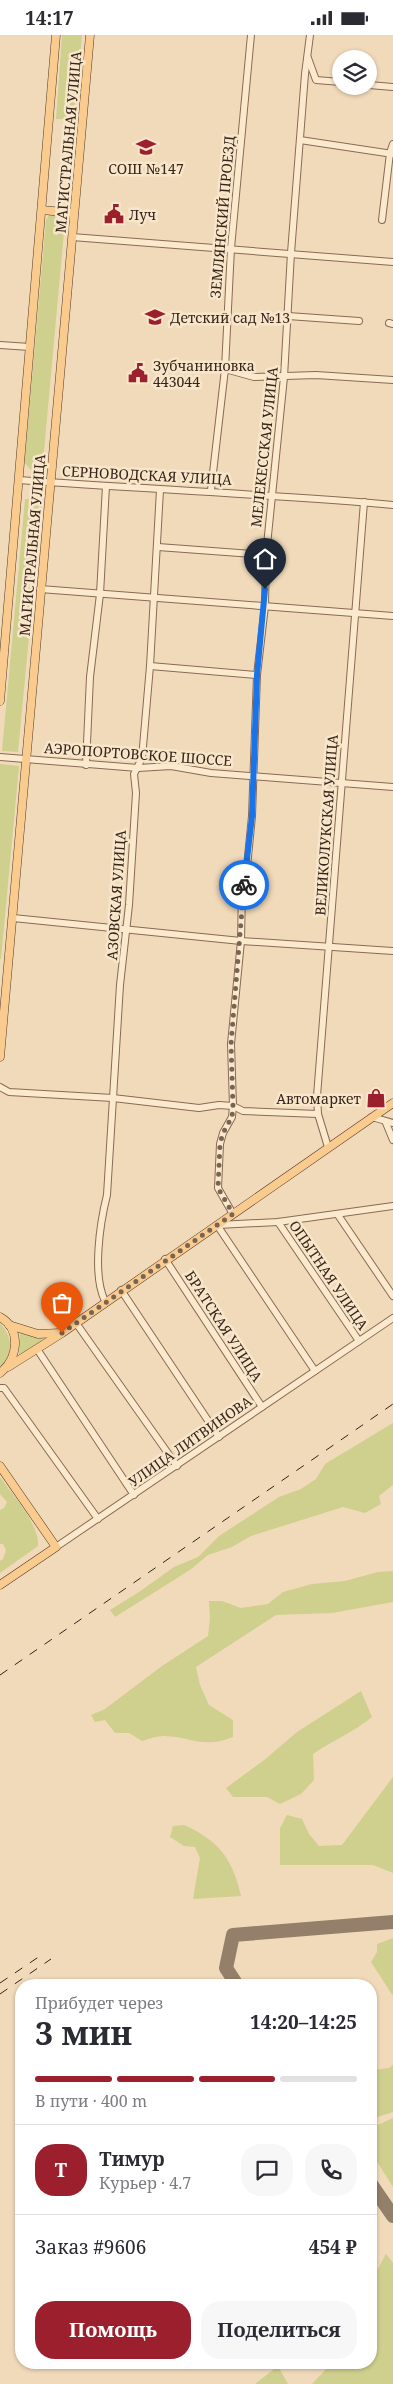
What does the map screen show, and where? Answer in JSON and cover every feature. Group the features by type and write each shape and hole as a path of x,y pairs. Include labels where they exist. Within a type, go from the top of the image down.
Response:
{"main road":[{"name":"МАГИСТРАЛЬНАЯ УЛИЦА","path":"0,701 56,35"},
{"name":"МАГИСТРАЛЬНАЯ УЛИЦА","path":"0,1057 90,35"},
{"path":"42,210 74,213"},
{"path":"0,967 9,967"},
{"path":"0,1373 62,1333 165,1259 393,1103"},
{"path":"0,1317 9,1325 38,1334 62,1333"},
{"path":"8,1367 15,1350 16,1341 9,1325"},
{"path":"0,1466 56,1547"},
{"name":"УЛИЦА ЛИТВИНОВА","path":"0,1585 56,1547"}],"street":[{"name":"ЗЕМЛЯНСКИЙ ПРОЕЗД","path":"211,490 225,369 231,247 251,35"},
{"name":"МЕЛЕКЕССКАЯ УЛИЦА","path":"233,1214 218,1188 220,1144 223,1133 232,1117 233,1106 231,1044 240,941 242,891 246,877 252,816 257,675 264,606 266,555 284,377 291,253 310,35"},
{"path":"307,57 316,80 332,81"},
{"path":"377,86 393,87"},
{"path":"300,140 391,154"},
{"path":"382,220 393,144"},
{"path":"72,237 231,247 393,262"},
{"path":"288,316 359,321"},
{"path":"0,345 30,347"},
{"path":"225,369 254,377 316,375 393,380"},
{"name":"СЕРНОВОДСКАЯ УЛИЦА","path":"19,480 160,490 211,490 272,494 393,505"},
{"path":"86,765 90,677 100,594 106,486"},
{"name":"АЗОВСКАЯ УЛИЦА","path":"105,1301 99,1290 101,1219 107,1195 120,985 136,793 134,774 142,758 150,666 160,490"},
{"name":"ВЕЛИКОЛУКСКАЯ УЛИЦА","path":"328,1147 318,1114 319,1055 364,502"},
{"path":"158,547 266,555"},
{"path":"40,589 393,616"},
{"path":"150,666 257,675"},
{"name":"АЭРОПОРТОВСКОЕ ШОССЕ","path":"0,757 138,768 171,766 211,773 393,787"},
{"path":"13,918 125,931 240,941 393,951"},
{"path":"0,1087 9,1092 113,1098 199,1108 219,1105 233,1106 244,1111 318,1114"},
{"path":"372,1117 390,1123 393,1140"},
{"path":"217,1225 278,1222 393,1206"},
{"path":"338,1215 393,1297"},
{"name":"ОПЫТНАЯ УЛИЦА","path":"278,1222 359,1341"},
{"path":"217,1225 315,1371"},
{"name":"БРАТСКАЯ УЛИЦА","path":"165,1259 262,1407"},
{"path":"121,1290 219,1437"},
{"name":"УЛИЦА ЛИТВИНОВА","path":"56,1547 393,1318"},
{"path":"76,1323 177,1466"},
{"path":"37,1349 134,1495"},
{"path":"0,1388 4,1388 98,1519"}],"green space":[{"path":"62,35 82,35 75,119 56,119"},
{"path":"52,214 58,214 65,221 43,462 40,469 31,470 25,463 25,458 46,220"},
{"path":"25,499 42,500 18,752 2,751"},
{"path":"0,764 19,766 1,959 0,959"},
{"path":"0,1323 9,1339 10,1351 5,1362 0,1367"},
{"path":"20,1333 43,1338 42,1341 19,1357"},
{"path":"393,1423 393,1485 379,1496 381,1504 365,1513 343,1507 251,1536 232,1547 208,1555 190,1570 115,1617 110,1610 174,1567 198,1557 219,1536 279,1497 301,1489 316,1479 325,1464"},
{"path":"0,1477 30,1519 35,1529 38,1546 0,1573 0,1561 3,1559 6,1550 3,1544 0,1544 0,1510 4,1508 7,1502 0,1494"},
{"path":"393,1571 393,1602 332,1613 276,1615 196,1667 200,1685 209,1705 233,1720 233,1737 213,1742 164,1736 142,1741 129,1733 115,1733 105,1720 95,1722 91,1715 105,1709 162,1666 208,1636 210,1619 209,1601 222,1601 241,1608 268,1604 283,1592 312,1584 345,1581 378,1572"},
{"path":"361,1691 372,1717 313,1754 314,1780 301,1794 280,1804 267,1797 233,1797 226,1788 263,1761 297,1732"},
{"path":"393,1777 393,1873 373,1865 280,1865 280,1828 287,1815 302,1819 309,1834 319,1846 342,1845"},
{"path":"184,1825 206,1837 222,1852 234,1871 241,1896 193,1899 200,1858 195,1847 184,1846 170,1837 173,1826"},
{"path":"393,1938 393,1996 371,1962 377,1952 377,1944"},
{"path":"393,2065 393,2112 377,2117 377,2070 389,2068"},
{"path":"393,2118 393,2187 377,2162 377,2125"},
{"path":"386,2254 393,2263 393,2384 312,2384 326,2369 377,2369 377,2270"},
{"path":"274,2369 280,2369 288,2384 255,2384"}],"taxiway":[{"path":"233,1979 226,1968 233,1935 393,1922"},
{"path":"377,2193 393,2216"}],"railway":[{"path":"0,1675 393,1404"},
{"path":"0,1983 43,1954"},
{"path":"22,1979 51,1959"},
{"path":"0,1994 15,1984"}],"way so far":[{"path":"62,1333 165,1259 233,1214 218,1188 220,1144 223,1133 232,1117 233,1106 231,1044 242,923 241,901 244,885"}],"place":[{"name":"СОШ №147","path":"146,147"},
{"name":"Луч","path":"114,214"},
{"name":"Детский сад №13","path":"155,317"},
{"name":"Зубчаниновка 443044","path":"138,373"},
{"name":"Автомаркет","path":"376,1098"}],"route":[{"path":"244,885 252,816 257,675 265,589"}]}
